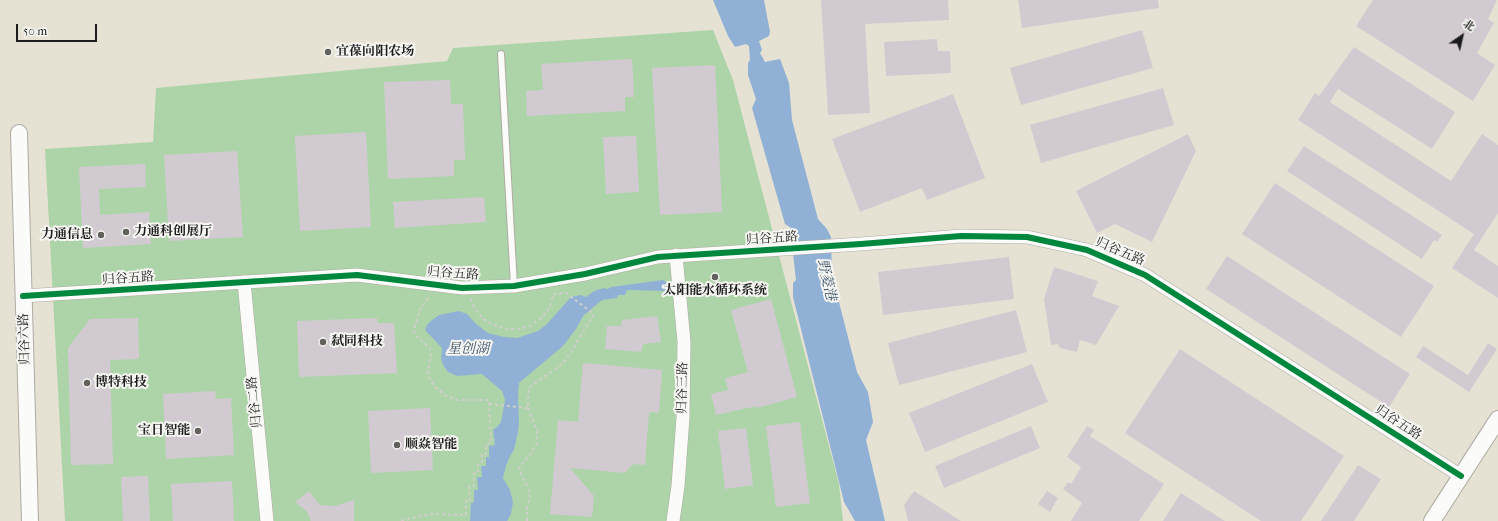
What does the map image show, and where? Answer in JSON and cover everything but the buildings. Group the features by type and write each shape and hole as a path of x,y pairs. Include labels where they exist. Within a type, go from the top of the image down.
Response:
{"street":[{"name":"归谷六路","path":"19,133 30,521"},
{"name":"归谷五路","path":"23,296 357,275 462,288 514,286 585,274 658,257 749,252 961,236 1027,237 1087,250 1145,274 1461,476"},
{"name":"归谷三路","path":"674,521 683,417 684,342 676,256"},
{"name":"归谷二路","path":"244,282 267,521"},
{"path":"1432,521 1498,419"}],"lane":[{"path":"501,54 514,286"}],"path":[{"path":"469,294 474,308 483,319 494,326 506,329 518,329 530,326 540,319 548,310 554,294 554,279"},
{"path":"401,521 430,514 466,515 466,501 470,501 469,487 474,486 474,474 478,473 478,464 482,463 482,454 486,454 486,444 491,444 490,400 458,400 446,396 434,386 428,375 431,355 430,348 414,334 415,325 421,308 437,285"},
{"path":"526,521 527,507 530,497 528,488 519,470 537,443 536,431 528,408 530,387 562,364 570,354 594,314 566,293 554,294"},
{"path":"489,404 528,408"}],"green space":[{"path":"713,30 733,80 839,484 843,521 65,521 45,149 153,142 156,88 447,61 453,48"}],"water":[{"name":"野菱港","path":"713,0 764,0 770,32 769,36 759,41 762,50 760,53 765,62 780,59 789,83 792,120 818,219 827,229 831,237 832,275 857,372 868,392 873,422 866,440 885,521 855,521 844,502 793,297 793,283 796,280 790,227 785,224 752,108 756,99 748,75 748,63 750,60 749,46 746,44 735,47 728,36"},
{"name":"星创湖","path":"663,280 666,282 667,291 627,290 625,295 618,295 617,298 602,300 583,316 576,329 563,346 519,383 518,432 514,450 506,466 503,478 510,490 513,502 511,514 507,521 470,521 471,503 474,502 474,490 478,490 477,477 482,477 481,466 486,466 486,457 489,457 489,446 495,445 493,430 501,422 505,400 502,391 482,374 457,376 448,372 441,359 442,348 425,330 427,325 439,315 459,311 467,314 476,324 488,333 504,337 517,338 538,331 546,325 571,297 580,295 586,297 594,291 604,288 608,289 611,287"}],"cycle path":[{"path":"23,296 357,275 462,288 514,286 585,274 658,257 961,236 1027,237 1087,250 1145,275 1461,476"}],"place":[{"name":"宜葆向阳农场","path":"328,52"},
{"name":"力通科创展厅","path":"126,232"},
{"name":"力通信息","path":"101,235"},
{"name":"太阳能水循环系统","path":"715,277"},
{"name":"弑同科技","path":"323,342"},
{"name":"博特科技","path":"87,383"},
{"name":"宝日智能","path":"198,431"},
{"name":"顺焱智能","path":"397,445"}]}
